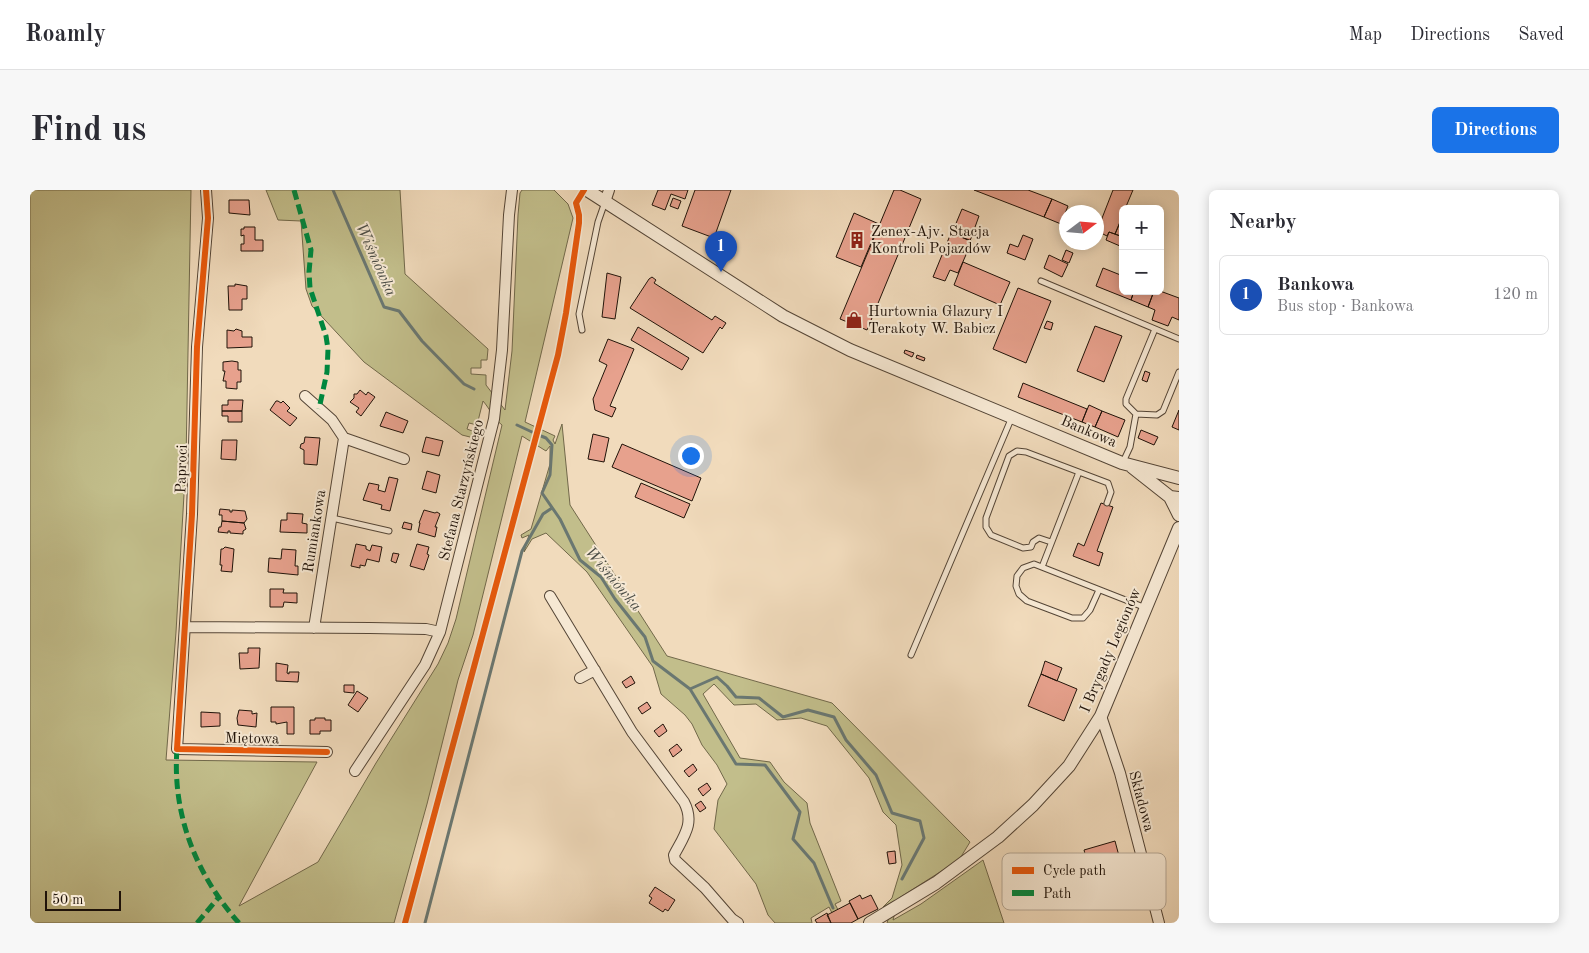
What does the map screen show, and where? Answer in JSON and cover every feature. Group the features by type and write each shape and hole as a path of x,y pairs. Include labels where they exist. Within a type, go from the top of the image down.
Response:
{"street":[{"name":"Paproci","path":"177,749 192,514 197,346 208,218 206,190"},
{"name":"Stefana Starzyńskiego","path":"354,771 425,665 440,632 494,419 502,350 512,190"},
{"name":"Bankowa","path":"587,190 607,196 775,311 817,334 850,350 1126,464 1178,477"},
{"path":"305,396 332,420 344,438 404,459"},
{"name":"Rumiankowa","path":"314,628 344,438"},
{"name":"Bankowa","path":"1126,464 1175,497 1179,515"},
{"name":"I Brygady Legionów","path":"870,923 936,883 998,837 1033,805 1070,766 1101,716 1179,528"},
{"path":"550,596 632,732 688,810 688,827 674,855 675,860 738,923"},
{"path":"185,627 412,629 440,632"},
{"path":"580,678 594,670"},
{"name":"Składowa","path":"1101,716 1120,773 1141,853"},
{"name":"Miętowa","path":"177,749 327,752"},
{"name":"Składowa","path":"1156,910 1159,923"}],"lane":[{"path":"582,330 580,314 598,222 607,196"},
{"path":"1041,281 1179,339"},
{"path":"1155,328 1126,398 1126,404 1136,414 1157,415 1163,411 1179,372"},
{"path":"1126,464 1136,414"},
{"path":"911,655 1012,417"},
{"path":"1051,542 1039,538 1033,542 1031,547 1023,548 991,535 986,527 986,518 1009,456 1017,451 1026,452 1108,483 1111,492 1107,503"},
{"path":"1042,567 1079,472"},
{"path":"332,518 389,530"},
{"path":"1099,590 1090,610 1083,618 1072,618 1027,601 1019,594 1016,586 1017,576 1023,568 1034,564 1146,608"}],"shaded area":[{"path":"30,190 191,190 186,460 166,760 317,762 239,906 318,862 376,763 438,664 456,619 502,425 483,401 477,425 469,423 467,429 475,432 474,438 462,435 364,362 312,306 306,289 301,221 278,220 266,190 400,190 405,274 488,349 487,360 481,360 481,368 471,368 471,374 486,375 486,385 505,410 512,351 520,193 522,190 554,190 568,204 573,218 525,422 555,436 553,440 555,444 562,424 570,505 667,656 832,703 970,842 959,860 899,898 893,920 921,904 983,860 1004,923 887,923 894,901 883,907 892,898 902,865 896,825 883,812 869,778 827,726 801,718 777,720 756,704 734,705 714,684 703,694 740,758 770,762 784,782 807,803 810,823 841,901 835,904 845,923 837,923 829,907 811,918 812,923 775,923 768,915 756,884 714,829 718,800 727,784 717,765 702,745 692,724 685,715 661,694 653,667 587,572 546,533 532,539 524,552 529,535 522,538 521,535 531,529 550,464 550,446 546,451 522,436 473,635 458,680 427,804 394,923 30,923"}],"building":[{"path":"658,190 688,190 685,199 671,194 665,210 652,205"},
{"path":"695,190 731,190 714,238 682,226"},
{"path":"894,190 900,190 921,199 867,330 840,319"},
{"path":"974,190 1028,190 1052,199 1044,217"},
{"path":"1113,190 1133,190 1127,205 1119,205 1119,225 1115,234 1109,232 1107,236 1104,234 1104,213"},
{"path":"673,198 681,201 678,209 670,206"},
{"path":"1052,199 1066,205 1059,205 1059,223 1044,217"},
{"path":"229,200 249,200 250,215 229,213"},
{"path":"962,209 979,216 970,241 952,233"},
{"name":"Zenex-Ajv. Stacja Kontroli Pojazdów","path":"854,213 879,224 861,267 836,257"},
{"path":"1119,224 1119,236 1115,234"},
{"path":"244,227 255,227 255,240 263,240 263,251 241,251 241,244 244,244 244,235 241,236 241,229 244,229"},
{"path":"1109,232 1119,236 1119,246 1106,240"},
{"path":"951,233 972,241 958,273 950,270 945,281 933,277"},
{"path":"1023,235 1033,239 1025,260 1007,253 1010,244 1018,247"},
{"path":"1066,250 1073,253 1069,263 1062,260"},
{"path":"1049,255 1068,264 1062,277 1044,268"},
{"path":"963,262 1010,282 1000,305 954,285"},
{"path":"1103,268 1119,274 1119,295 1133,295 1131,300 1096,286"},
{"path":"607,273 621,277 615,319 602,317"},
{"path":"652,277 656,280 654,283 712,320 715,316 726,323 722,329 720,327 703,353 630,308"},
{"path":"235,284 247,286 247,299 242,299 242,310 229,310 228,286 235,286"},
{"path":"1018,288 1051,301 1026,363 993,349"},
{"path":"1164,292 1179,298 1179,320 1172,317 1168,326 1152,320 1155,310 1148,307 1152,295 1164,295"},
{"path":"1133,295 1152,295 1148,307 1131,300"},
{"path":"1047,321 1053,323 1051,330 1044,328"},
{"path":"1095,326 1122,336 1104,382 1077,371"},
{"path":"638,327 689,358 682,370 631,340"},
{"path":"236,329 242,331 242,337 252,337 252,347 227,348 227,330 234,331"},
{"path":"608,339 634,349 610,406 616,408 612,417 595,410 593,399 607,365 599,361"},
{"path":"905,350 914,353 912,357 904,353"},
{"path":"917,355 925,358 924,361 916,358"},
{"path":"223,362 238,362 238,370 241,370 241,382 237,382 237,389 226,388 226,381 223,381 225,371 223,371"},
{"path":"1145,371 1150,373 1147,382 1142,380"},
{"path":"1023,383 1087,409 1082,422 1018,397"},
{"path":"360,390 366,395 368,392 375,397 361,416 356,412 359,408 350,402 354,398 354,394 357,394"},
{"path":"228,400 243,400 242,411 222,411 222,405 228,405"},
{"path":"276,401 281,403 283,401 290,408 287,411 297,418 290,426 270,410"},
{"path":"1089,405 1102,411 1095,427 1082,422"},
{"path":"1179,410 1179,430 1172,427"},
{"path":"222,411 242,411 242,422 228,422 228,416 222,416"},
{"path":"1102,411 1125,420 1118,437 1095,427"},
{"path":"386,412 408,421 403,433 380,426"},
{"path":"1141,430 1158,437 1154,445 1138,438"},
{"path":"593,434 609,438 604,462 588,459"},
{"path":"305,437 320,438 317,465 304,464 304,450 300,448 301,444 304,443"},
{"path":"426,437 443,441 439,456 422,452"},
{"path":"222,440 237,440 236,460 221,459"},
{"path":"622,444 701,478 692,501 612,467"},
{"path":"427,471 440,475 436,493 422,489"},
{"path":"389,477 398,479 390,511 381,509 382,505 363,500 369,483 379,485 378,490 385,492"},
{"path":"641,483 690,504 684,518 635,497"},
{"path":"1101,503 1113,507 1097,551 1103,553 1099,566 1073,556 1078,543 1084,546"},
{"path":"220,509 230,510 230,512 232,510 245,511 247,519 244,523 222,521 222,515 219,515"},
{"path":"424,510 440,514 435,527 437,527 435,537 418,532"},
{"path":"287,513 303,514 302,523 307,524 307,533 280,532 281,520 287,520"},
{"path":"222,521 244,523 246,529 243,531 243,534 230,533 230,531 228,533 218,532"},
{"path":"404,522 412,524 411,530 402,528"},
{"path":"356,544 366,546 366,549 370,551 372,545 382,547 379,562 367,559 365,566 360,565 360,568 351,566"},
{"path":"417,544 429,547 427,554 429,555 424,570 410,566"},
{"path":"225,547 234,549 232,572 221,571 221,549"},
{"path":"282,549 296,550 295,566 298,566 298,575 268,572 269,558 281,559"},
{"path":"393,553 399,554 396,563 391,561"},
{"path":"270,589 284,589 283,593 297,593 297,603 284,602 283,607 270,607"},
{"path":"248,648 260,648 259,668 240,669 239,653 248,653"},
{"path":"1045,661 1062,668 1057,681 1041,674"},
{"path":"276,663 288,665 287,673 289,674 289,672 299,672 298,682 276,681"},
{"path":"1041,674 1077,689 1064,721 1028,706"},
{"path":"631,676 635,683 626,688 622,682"},
{"path":"344,685 354,685 354,693 344,692"},
{"path":"357,691 368,698 358,712 348,705"},
{"path":"647,702 651,708 642,714 638,708"},
{"path":"271,707 294,707 294,734 287,734 287,722 276,724 276,722 271,722"},
{"path":"239,710 252,711 252,714 257,713 256,727 238,725"},
{"path":"201,712 220,713 220,726 201,727"},
{"path":"315,718 331,720 331,731 320,731 320,734 310,734 310,720 315,720"},
{"path":"663,724 667,731 659,737 654,731"},
{"path":"677,744 682,750 673,757 669,750"},
{"path":"693,764 697,770 689,777 684,771"},
{"path":"707,783 711,789 703,796 698,789"},
{"path":"701,801 706,808 700,812 695,805"},
{"path":"1115,841 1118,853 1085,853 1084,850"},
{"path":"895,851 896,863 889,864 887,852"},
{"path":"655,887 675,900 668,911 665,909 663,912 649,903 652,898 649,896"},
{"path":"860,895 862,899 871,895 878,909 858,919 849,901"},
{"path":"850,903 858,919 851,923 831,923 827,915"},
{"path":"827,913 831,923 817,923 815,920"}],"waterway":[{"name":"Wiśniówka","path":"333,190 384,307 399,311 422,341 464,384 474,389"},
{"name":"Wiśniówka","path":"517,425 532,432"},
{"name":"Wiśniówka","path":"541,436 546,438 552,445 550,475 542,493 560,519 580,560 601,577 615,599 645,637 653,661 690,689 717,677 736,697 759,698 783,717 808,710 834,717 846,740 876,775 892,813 920,821 924,838 902,879"},
{"path":"425,923 522,551 543,514 552,508"},
{"path":"690,689 736,764 765,765 800,812 793,839 814,863 833,908"}],"marked path":[{"path":"294,190 311,250 310,288 326,336 328,349 327,372 319,409"},
{"path":"177,749 176,773 179,797 183,820 190,842 210,885 239,923"},
{"path":"197,923 219,897"}],"cycle path":[{"path":"206,190 208,218 197,347 192,514 177,749 327,752"},
{"path":"405,923 558,355 579,223 576,203 584,190"}],"place":[{"name":"Zenex-Ajv. Stacja Kontroli Pojazdów","path":"857,240"},
{"name":"Bankowa","path":"721,272"},
{"name":"Hurtownia Glazury I Terakoty W. Babicz","path":"854,320"}]}
